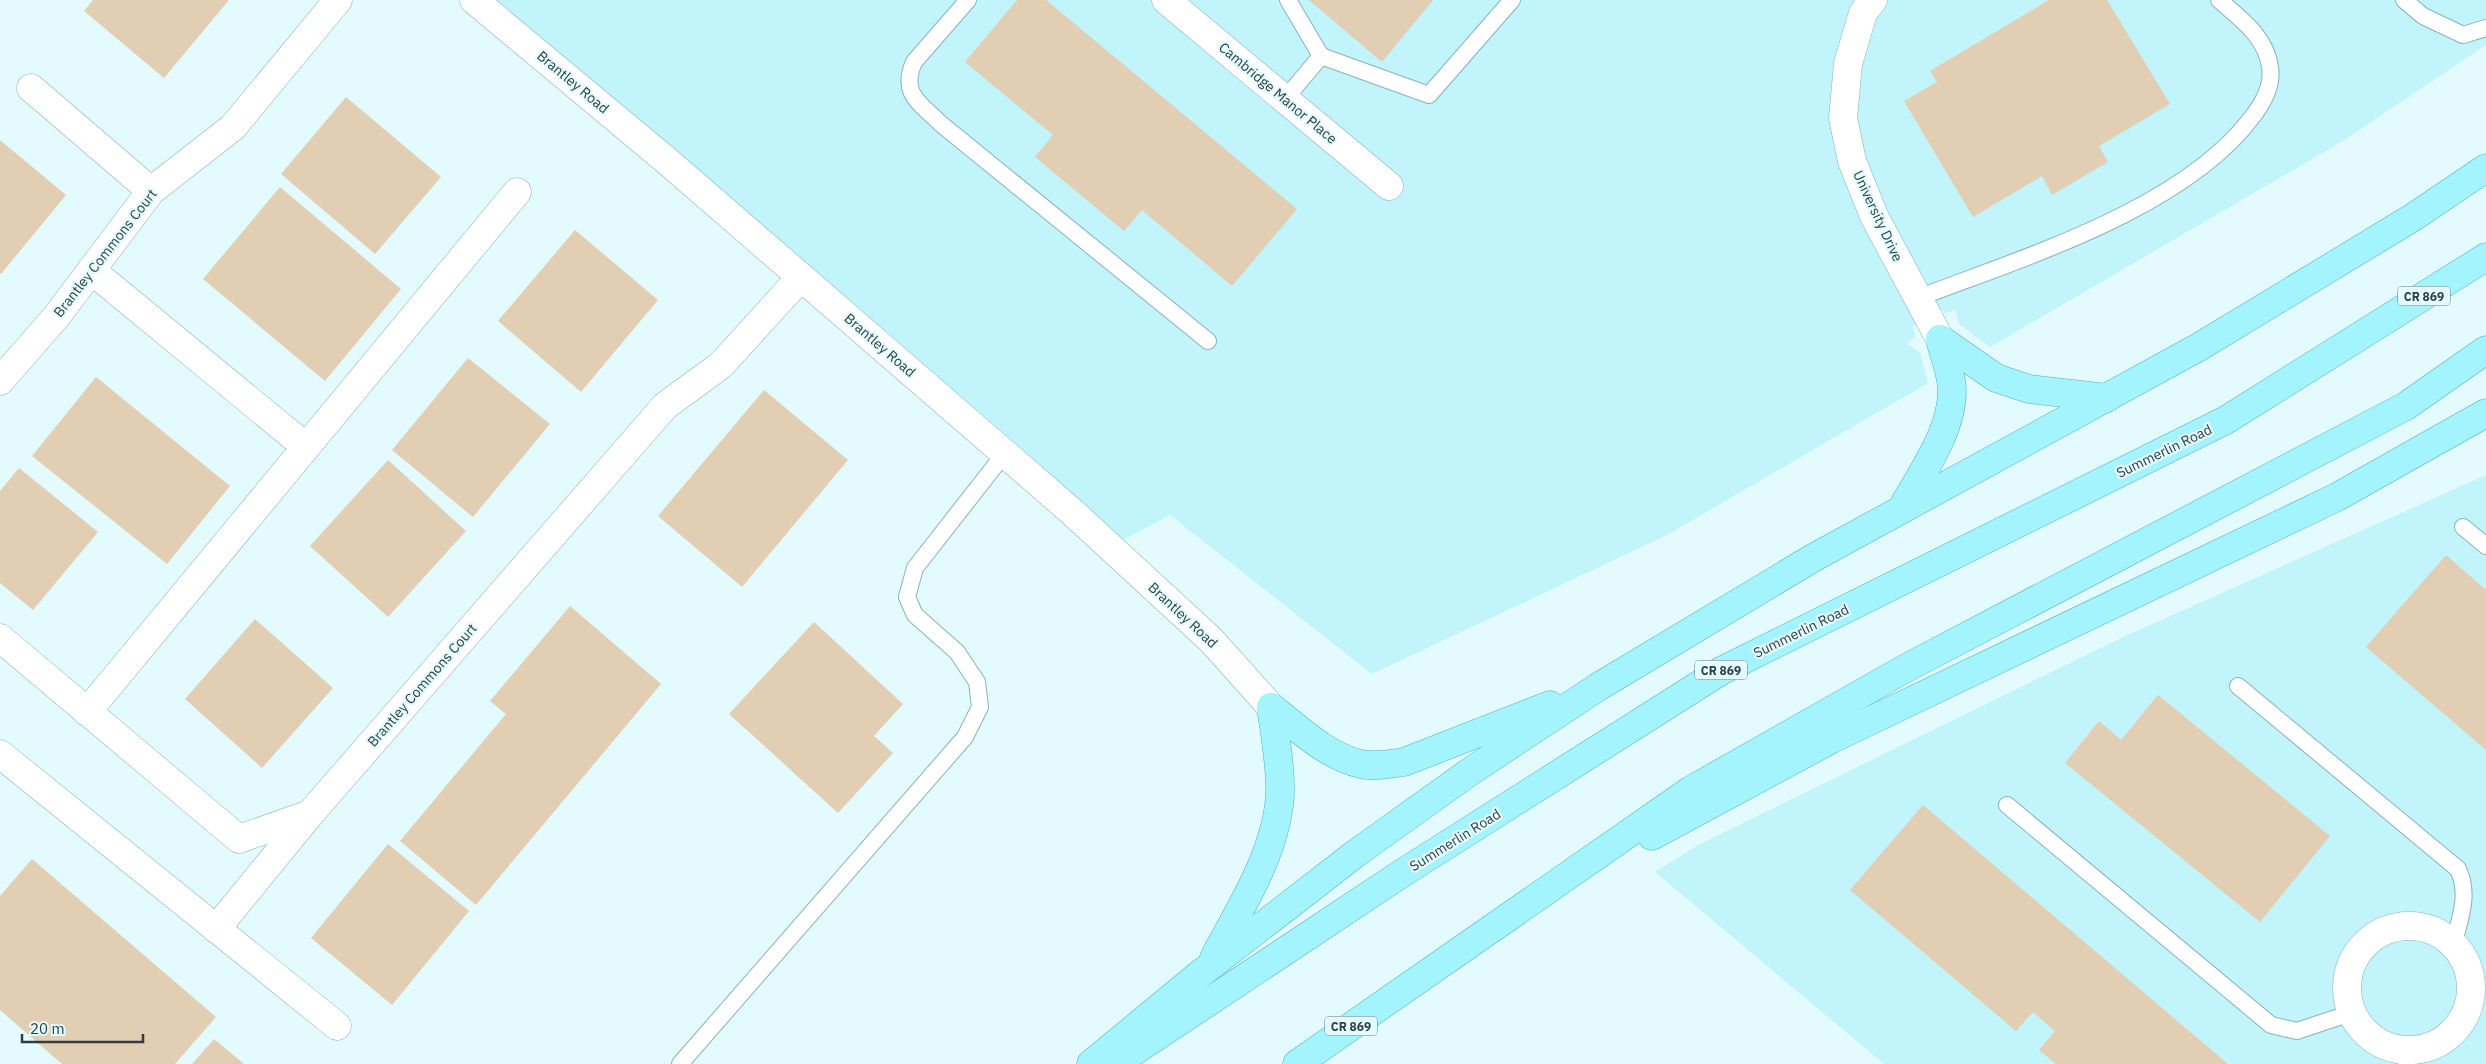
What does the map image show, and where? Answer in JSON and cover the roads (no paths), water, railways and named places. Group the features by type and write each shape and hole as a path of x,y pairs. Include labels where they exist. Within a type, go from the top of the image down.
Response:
{"main road":[{"path":"1091,1064 1210,967 1354,854 1471,771 1598,687 1813,558 2199,347 2412,218 2486,168"},
{"name":"Summerlin Road","path":"1116,1064 1404,872 1721,671 2226,420 2486,257"},
{"path":"1940,339 1996,378 2029,389 2107,398"},
{"path":"1901,510 1943,431 1950,407 1952,391 1940,339"},
{"name":"CR 869","path":"1297,1064 1691,790 1908,667 2406,406 2486,350"},
{"path":"1406,988 1650,837 1832,739 2336,497 2486,413"},
{"path":"1271,707 1324,748 1360,764 1379,765 1404,762 1598,687"},
{"path":"1210,967 1264,859 1273,828 1280,797 1280,768 1271,707"}],"street":[{"name":"Brantley Commons Court","path":"0,381 56,317 152,191 233,126 338,0"},
{"name":"Brantley Road","path":"474,0 801,277 1071,511 1211,640 1271,707"},
{"name":"Cambridge Manor Place","path":"1166,0 1389,186"},
{"name":"University Drive","path":"1873,0 1863,13 1848,64 1843,118 1852,161 1874,216 1940,339"},
{"path":"30,88 152,191"},
{"path":"87,712 517,192"},
{"path":"91,270 306,447"},
{"name":"Brantley Commons Court","path":"0,638 238,839 310,814 664,406 721,365 801,277"},
{"path":"0,754 337,1026"},
{"path":"216,929 310,814"},
{"path":"2406,925 2435,930 2454,943 2477,963 2469,1008 2463,1020 2449,1037 2406,1058 2366,1034 2352,1013 2347,996 2349,967 2360,948 2384,930 2406,925"}],"lane":[{"path":"968,0 914,62 909,73 908,86 915,99 941,124 1208,341"},
{"path":"1288,0 1321,56 1429,95 1512,0"},
{"path":"1918,298 2071,239 2172,189 2237,138 2265,100 2271,68 2261,40 2219,0"},
{"path":"2404,0 2422,16 2463,35 2486,28"},
{"path":"1285,99 1321,56"},
{"path":"680,1064 965,737 980,707 977,682 957,652 914,615 908,597 915,568 1005,453"},
{"path":"2463,527 2486,546"},
{"path":"2238,686 2458,870 2464,883 2464,900 2454,943"},
{"path":"2007,805 2271,1025 2297,1032 2352,1013"}]}
